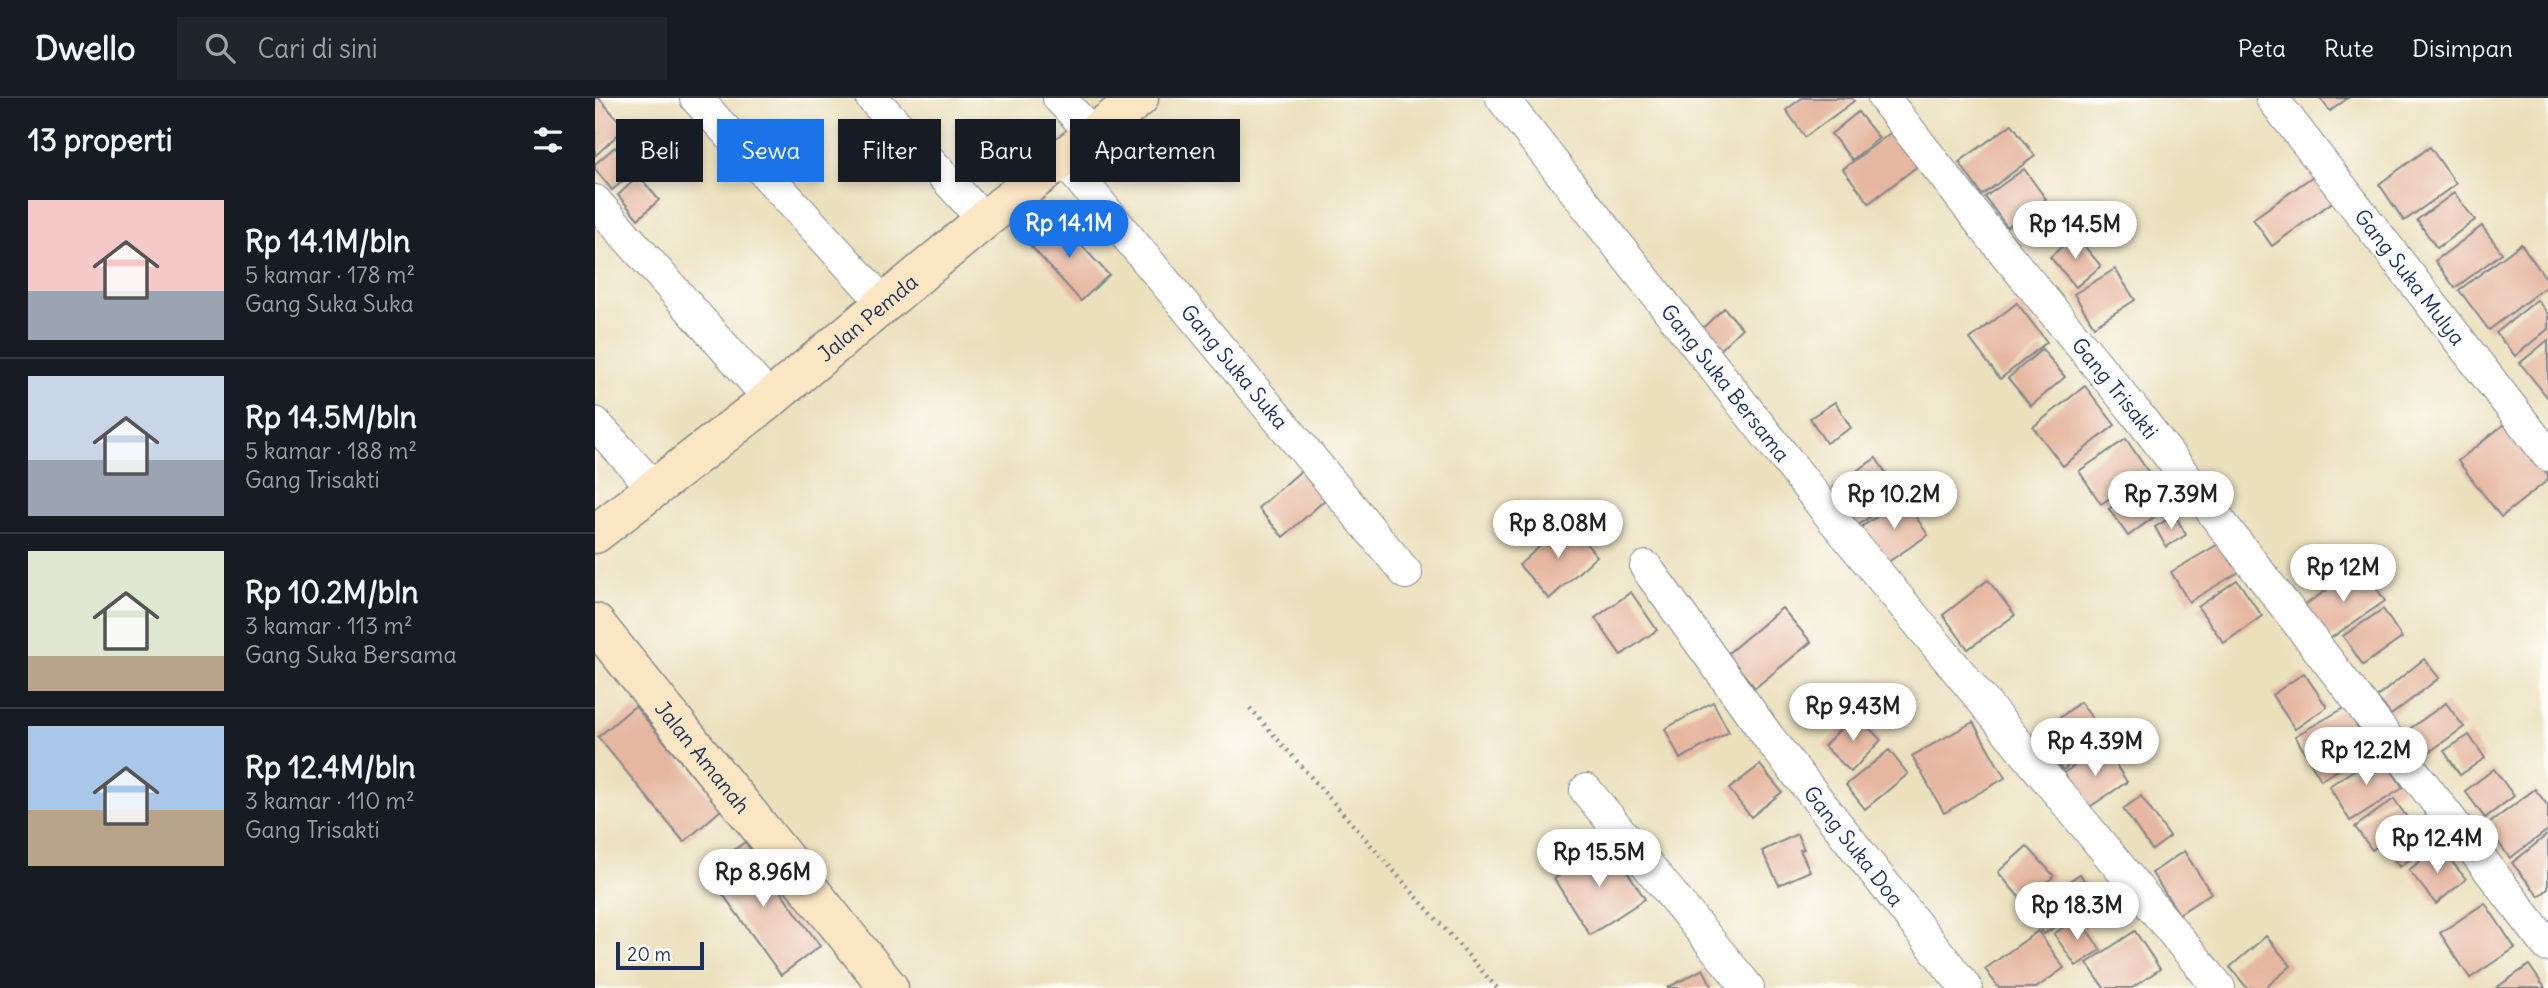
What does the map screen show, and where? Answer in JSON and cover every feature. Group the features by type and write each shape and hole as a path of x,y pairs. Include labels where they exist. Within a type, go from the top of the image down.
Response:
{"street":[{"path":"696,98 883,302"},
{"path":"872,98 984,220"},
{"path":"1059,98 1079,119"},
{"name":"Jalan Pemda","path":"1113,119 1139,98"},
{"name":"Gang Suka Bersama","path":"1502,98 1832,519 2219,988"},
{"name":"Gang Trisakti","path":"1884,98 1984,228 2133,409 2548,946"},
{"name":"Gang Suka Mulya","path":"2272,98 2548,455"},
{"name":"Jalan Pemda","path":"595,534 770,399 883,302 1070,155"},
{"name":"Gang Suka Suka","path":"1064,160 1406,573"},
{"path":"595,201 770,399"},
{"path":"595,423 655,488"},
{"name":"Gang Suka Doa","path":"1646,567 1769,738 1966,988"},
{"name":"Jalan Amanah","path":"595,623 889,988"},
{"path":"1586,790 1748,988"}],"path":[{"path":"1249,708 1497,988"}],"building":[{"path":"595,98 599,98 617,119 616,136 595,156"},
{"path":"1802,98 1852,98 1854,101 1805,137 1786,110"},
{"path":"2320,98 2348,98 2330,111"},
{"path":"1858,112 1879,138 1852,160 1831,134"},
{"path":"2012,124 2035,156 1982,195 1959,162"},
{"path":"1897,128 1923,162 1869,203 1843,169"},
{"path":"615,147 616,182 622,182 612,190 595,169 595,164"},
{"path":"2430,147 2456,184 2404,221 2379,184"},
{"path":"2024,169 2046,199 2007,227 1985,197"},
{"path":"2316,174 2335,200 2272,246 2253,219"},
{"path":"632,182 644,182 659,200 638,219 618,195"},
{"path":"2454,193 2475,220 2437,248 2417,220"},
{"path":"1057,219 1109,275 1081,301 1029,244"},
{"path":"2482,226 2502,253 2455,288 2435,261"},
{"path":"2075,235 2101,266 2076,287 2050,257"},
{"path":"2521,244 2548,281 2548,285 2489,330 2459,290"},
{"path":"2115,269 2135,300 2094,326 2074,294"},
{"path":"2537,300 2548,314 2548,329 2515,356 2496,333"},
{"path":"2017,303 2047,342 2000,379 1970,339"},
{"path":"1724,308 1742,328 1712,357 1693,337"},
{"path":"2548,340 2548,398 2520,363"},
{"path":"2042,349 2065,377 2031,406 2008,378"},
{"path":"2085,386 2115,425 2063,466 2033,427"},
{"path":"1835,402 1851,428 1826,443 1810,418"},
{"path":"2507,422 2548,475 2548,480 2501,517 2458,461"},
{"path":"2126,439 2149,473 2101,504 2079,471"},
{"path":"1876,458 1901,496 1858,525 1833,487"},
{"path":"1301,471 1325,500 1283,537 1258,508"},
{"path":"2151,478 2170,505 2128,536 2109,509"},
{"path":"1904,499 1928,535 1885,564 1861,527"},
{"path":"2175,515 2186,535 2166,547 2155,527"},
{"path":"1567,522 1597,556 1549,599 1519,565"},
{"path":"2222,542 2239,572 2189,602 2171,572"},
{"path":"2362,566 2385,601 2325,642 2302,607"},
{"path":"1988,580 2015,615 1968,649 1943,615"},
{"path":"2237,580 2262,616 2224,643 2198,607"},
{"path":"1631,592 1657,630 1621,655 1595,618"},
{"path":"1782,608 1811,642 1755,688 1727,654"},
{"path":"2383,609 2402,638 2363,665 2343,636"},
{"path":"2424,659 2439,678 2391,715 2377,697"},
{"path":"2304,673 2327,707 2295,729 2272,695"},
{"path":"1713,702 1729,732 1680,759 1665,729"},
{"path":"2080,702 2106,736 2063,770 2037,736"},
{"path":"2446,703 2464,727 2418,760 2401,735"},
{"path":"635,706 721,810 684,842 598,737"},
{"path":"2346,707 2371,751 2321,780 2295,736"},
{"path":"1855,714 1881,740 1851,772 1824,746"},
{"path":"1973,722 2005,778 1944,813 1912,756"},
{"path":"2469,735 2485,758 2460,775 2444,751"},
{"path":"2104,746 2127,782 2085,810 2062,774"},
{"path":"1889,750 1908,774 1865,809 1846,785"},
{"path":"2381,753 2403,788 2350,821 2329,786"},
{"path":"1760,765 1782,792 1751,817 1729,789"},
{"path":"2494,769 2514,796 2485,818 2465,791"},
{"path":"2535,789 2548,806 2548,830 2510,858 2486,826"},
{"path":"2141,796 2170,837 2152,850 2123,809"},
{"path":"2394,799 2411,823 2372,850 2355,827"},
{"path":"2423,821 2436,842 2399,867 2386,845"},
{"path":"1797,834 1804,849 1800,850 1810,871 1779,885 1762,851"},
{"path":"2548,834 2548,889 2539,896 2512,863"},
{"path":"745,842 820,946 781,975 706,871"},
{"path":"1609,843 1645,899 1590,935 1554,879"},
{"path":"2027,846 2054,876 2024,903 1998,872"},
{"path":"2439,846 2466,879 2436,904 2409,870"},
{"path":"2184,851 2211,893 2179,914 2152,873"},
{"path":"2080,874 2096,899 2044,934 2027,909"},
{"path":"2485,903 2515,948 2470,978 2440,933"},
{"path":"2078,917 2101,950 2076,966 2054,934"},
{"path":"2038,931 2064,968 2036,988 1999,988 1985,969"},
{"path":"2135,931 2160,969 2132,988 2104,988 2087,963"},
{"path":"2266,936 2291,966 2265,988 2247,988 2230,967"},
{"path":"2529,965 2545,988 2496,988"},
{"path":"1703,969 1713,988 1667,988"}]}
